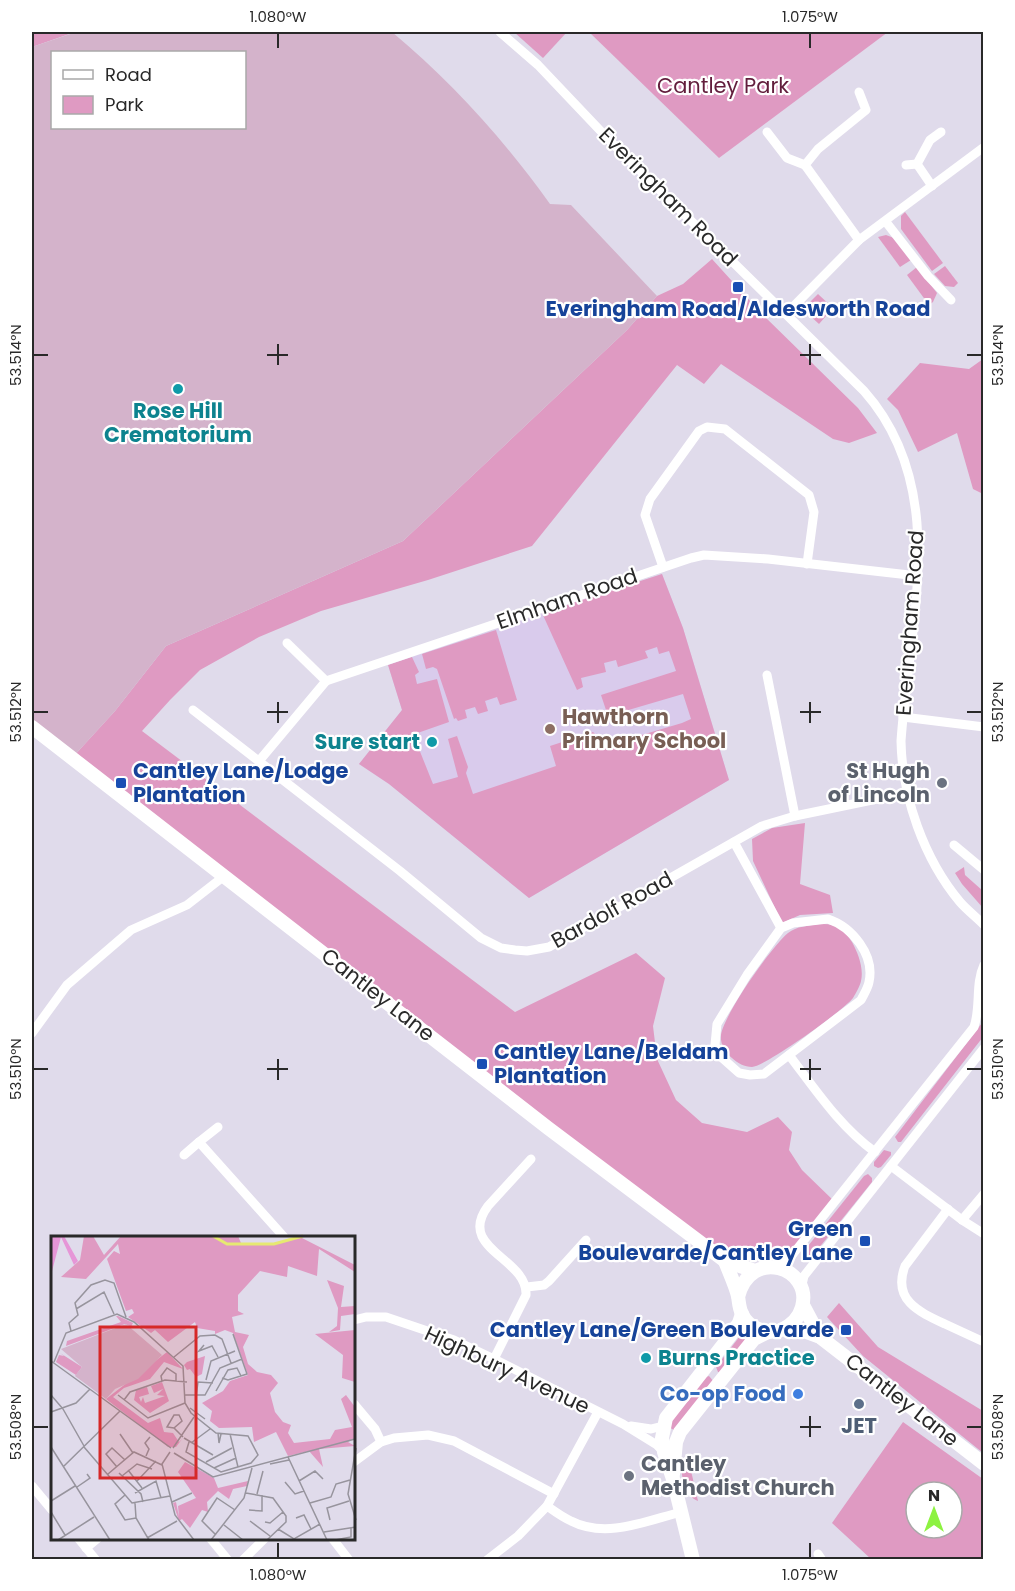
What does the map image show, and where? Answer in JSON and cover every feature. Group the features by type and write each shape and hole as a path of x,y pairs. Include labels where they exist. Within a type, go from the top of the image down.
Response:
{"main road":[{"name":"Cantley Lane","path":"32,727 548,1128 725,1261 755,1270"},
{"path":"725,1261 742,1314 753,1326 768,1332"},
{"path":"673,1479 676,1442 680,1432 753,1339 790,1326 798,1317 803,1305 799,1282 786,1270 772,1267 755,1270 746,1278 738,1297"},
{"name":"Cantley Lane","path":"803,1305 820,1337"},
{"path":"693,1560 664,1452 663,1426 665,1418 739,1323 742,1314"},
{"name":"Cantley Lane","path":"790,1326 820,1337 984,1464"},
{"path":"704,1369 720,1382"}],"street":[{"name":"Everingham Road","path":"500,32 538,65 612,143 864,390 887,421 907,469 914,493 918,525 918,576 903,717 902,764 906,793 931,858 961,904 984,925"},
{"path":"805,165 818,149 866,110 859,92"},
{"path":"767,132 787,158 805,165 859,240"},
{"path":"917,164 930,140 941,132"},
{"path":"786,314 859,240 984,147"},
{"path":"906,165 917,164"},
{"path":"917,164 932,186"},
{"path":"886,222 928,276 951,300"},
{"path":"663,567 645,515 646,507 699,430 707,428 725,429 809,495 814,512 807,564"},
{"name":"Elmham Road","path":"326,681 704,555 918,576"},
{"path":"259,761 326,681 287,643"},
{"path":"767,675 795,816"},
{"name":"Bardolf Road","path":"193,710 481,938 501,948 514,950 527,951 549,947 771,822 906,793"},
{"path":"903,717 984,727"},
{"path":"734,842 781,928"},
{"path":"954,845 984,870"},
{"path":"32,1033 67,985 131,930 187,905 223,877"},
{"path":"828,919 838,922 852,932 863,951 870,971 869,982 861,1000 789,1055 764,1074 739,1073 721,1057 715,1045 717,1024 747,975 781,928 805,921 828,919"},
{"path":"772,1267 789,1259 974,1027 978,1016 980,977 984,965"},
{"path":"801,1289 804,1276 984,1048"},
{"path":"789,1055 841,1121 875,1152"},
{"path":"184,1155 218,1126"},
{"path":"885,1140 901,1152"},
{"path":"199,1142 283,1236"},
{"path":"494,1359 526,1295 527,1287 522,1276 484,1242 480,1223 482,1213 531,1159"},
{"path":"865,1165 881,1178"},
{"path":"891,1166 984,1234"},
{"path":"962,1220 984,1194"},
{"path":"948,1209 905,1266 902,1275 904,1294 917,1310 984,1342"},
{"path":"527,1287 543,1285 549,1281 586,1240"},
{"name":"Highbury Avenue","path":"356,1320 366,1317 386,1317 454,1340 623,1424"},
{"path":"356,1406 375,1429 381,1442"},
{"path":"487,1560 518,1536 547,1506 598,1412"},
{"path":"623,1424 644,1429 663,1426"},
{"path":"623,1424 657,1445 664,1452"},
{"path":"356,1461 381,1442 394,1438 428,1435 454,1441 554,1494"},
{"path":"32,1486 51,1509"},
{"path":"547,1506 571,1522 597,1529 614,1529 681,1512"},
{"path":"79,1540 96,1560"},
{"path":"86,1548 97,1540"},
{"path":"211,1540 228,1560"},
{"path":"243,1560 264,1540"},
{"path":"333,1540 349,1560"}],"shaded area":[{"path":"76,32 392,32 436,71 477,113 550,204 571,205 657,296 627,330 403,541 166,646 115,711 71,759 32,727 32,47"},
{"name":"Hawthorn Primary School","path":"662,574 683,628 729,780 529,898 389,784 359,764 402,710 388,665"}],"green space":[{"path":"32,32 75,32 32,47"},
{"path":"514,32 567,32 543,58"},
{"name":"Cantley Park","path":"589,32 888,32 719,158"},
{"path":"905,212 943,263 932,271 901,229 901,216"},
{"path":"886,235 894,238 911,260 900,267 878,237"},
{"path":"712,259 760,312 858,408 877,433 849,443 833,439 721,364 704,384 677,365 532,546 428,580 321,611 259,637 200,670 142,731 515,1012 636,953 665,978 653,1026 657,1059 676,1100 702,1123 747,1132 778,1117 792,1132 789,1150 802,1170 836,1203 789,1259 725,1261 71,759 115,711 166,646 403,541 627,330 657,296 683,284"},
{"path":"945,266 958,283 954,287 945,286 934,274"},
{"path":"917,267 937,293 929,305 907,275"},
{"path":"818,294 833,308 819,324 808,314 807,305"},
{"path":"983,359 983,494 973,489 957,433 918,452 898,410 887,399 920,363 969,369"},
{"name":"Hawthorn Primary School","path":"662,574 683,628 729,780 529,898 389,784 359,764 402,710 388,665 412,657 419,672 415,675 417,684 437,679 449,722 409,736 414,750 419,749 433,784 458,777 448,739 457,736 468,767 466,773 473,794 556,766 550,746 593,732 601,739 618,742 691,719 683,694 608,716 601,695 676,671 669,651 659,654 657,647 645,651 648,658 618,667 616,660 604,663 606,672 581,678 583,687 577,690 542,613"},
{"path":"496,630 517,700 500,705 497,697 485,701 488,711 478,714 475,707 465,710 467,718 458,721 454,719 437,669 433,667 426,669 422,654"},
{"path":"805,823 800,884 830,895 833,913 800,915 782,923 753,861 752,839 772,828"},
{"path":"964,867 965,875 983,891 983,908 955,873"},
{"path":"819,924 838,927 854,946 860,961 862,976 854,996 821,1025 760,1064 752,1067 734,1060 727,1054 721,1042 724,1025 730,1012 771,951 788,933 795,929"},
{"path":"983,1013 983,1037 901,1142 898,1142 895,1137 982,1023"},
{"path":"884,1150 891,1152 891,1155 878,1168 874,1166 874,1162"},
{"path":"868,1174 872,1182 810,1259 804,1251"},
{"path":"839,1303 878,1347 983,1411 983,1453 863,1356 827,1317"},
{"path":"740,1336 747,1341 721,1373 718,1372 716,1367"},
{"path":"709,1376 714,1382 677,1432 669,1427 706,1377"},
{"path":"903,1422 983,1479 983,1559 871,1559 832,1523"},
{"path":"689,1462 698,1501 689,1495 683,1480 680,1463"}],"place":[{"name":"Everingham Road/Aldesworth Road","path":"738,287"},
{"name":"Rose Hill Crematorium","path":"178,389"},
{"name":"Hawthorn Primary School","path":"550,729"},
{"name":"Sure start","path":"432,742"},
{"name":"Cantley Lane/Lodge Plantation","path":"121,783"},
{"name":"St Hugh of Lincoln","path":"942,783"},
{"name":"Cantley Lane/Beldam Plantation","path":"482,1064"},
{"name":"Green Boulevarde/Cantley Lane","path":"865,1241"},
{"name":"Cantley Lane/Green Boulevarde","path":"846,1330"},
{"name":"Burns Practice","path":"646,1358"},
{"name":"Co-op Food","path":"798,1394"},
{"name":"JET","path":"859,1404"},
{"name":"Cantley Methodist Church","path":"629,1476"}]}
